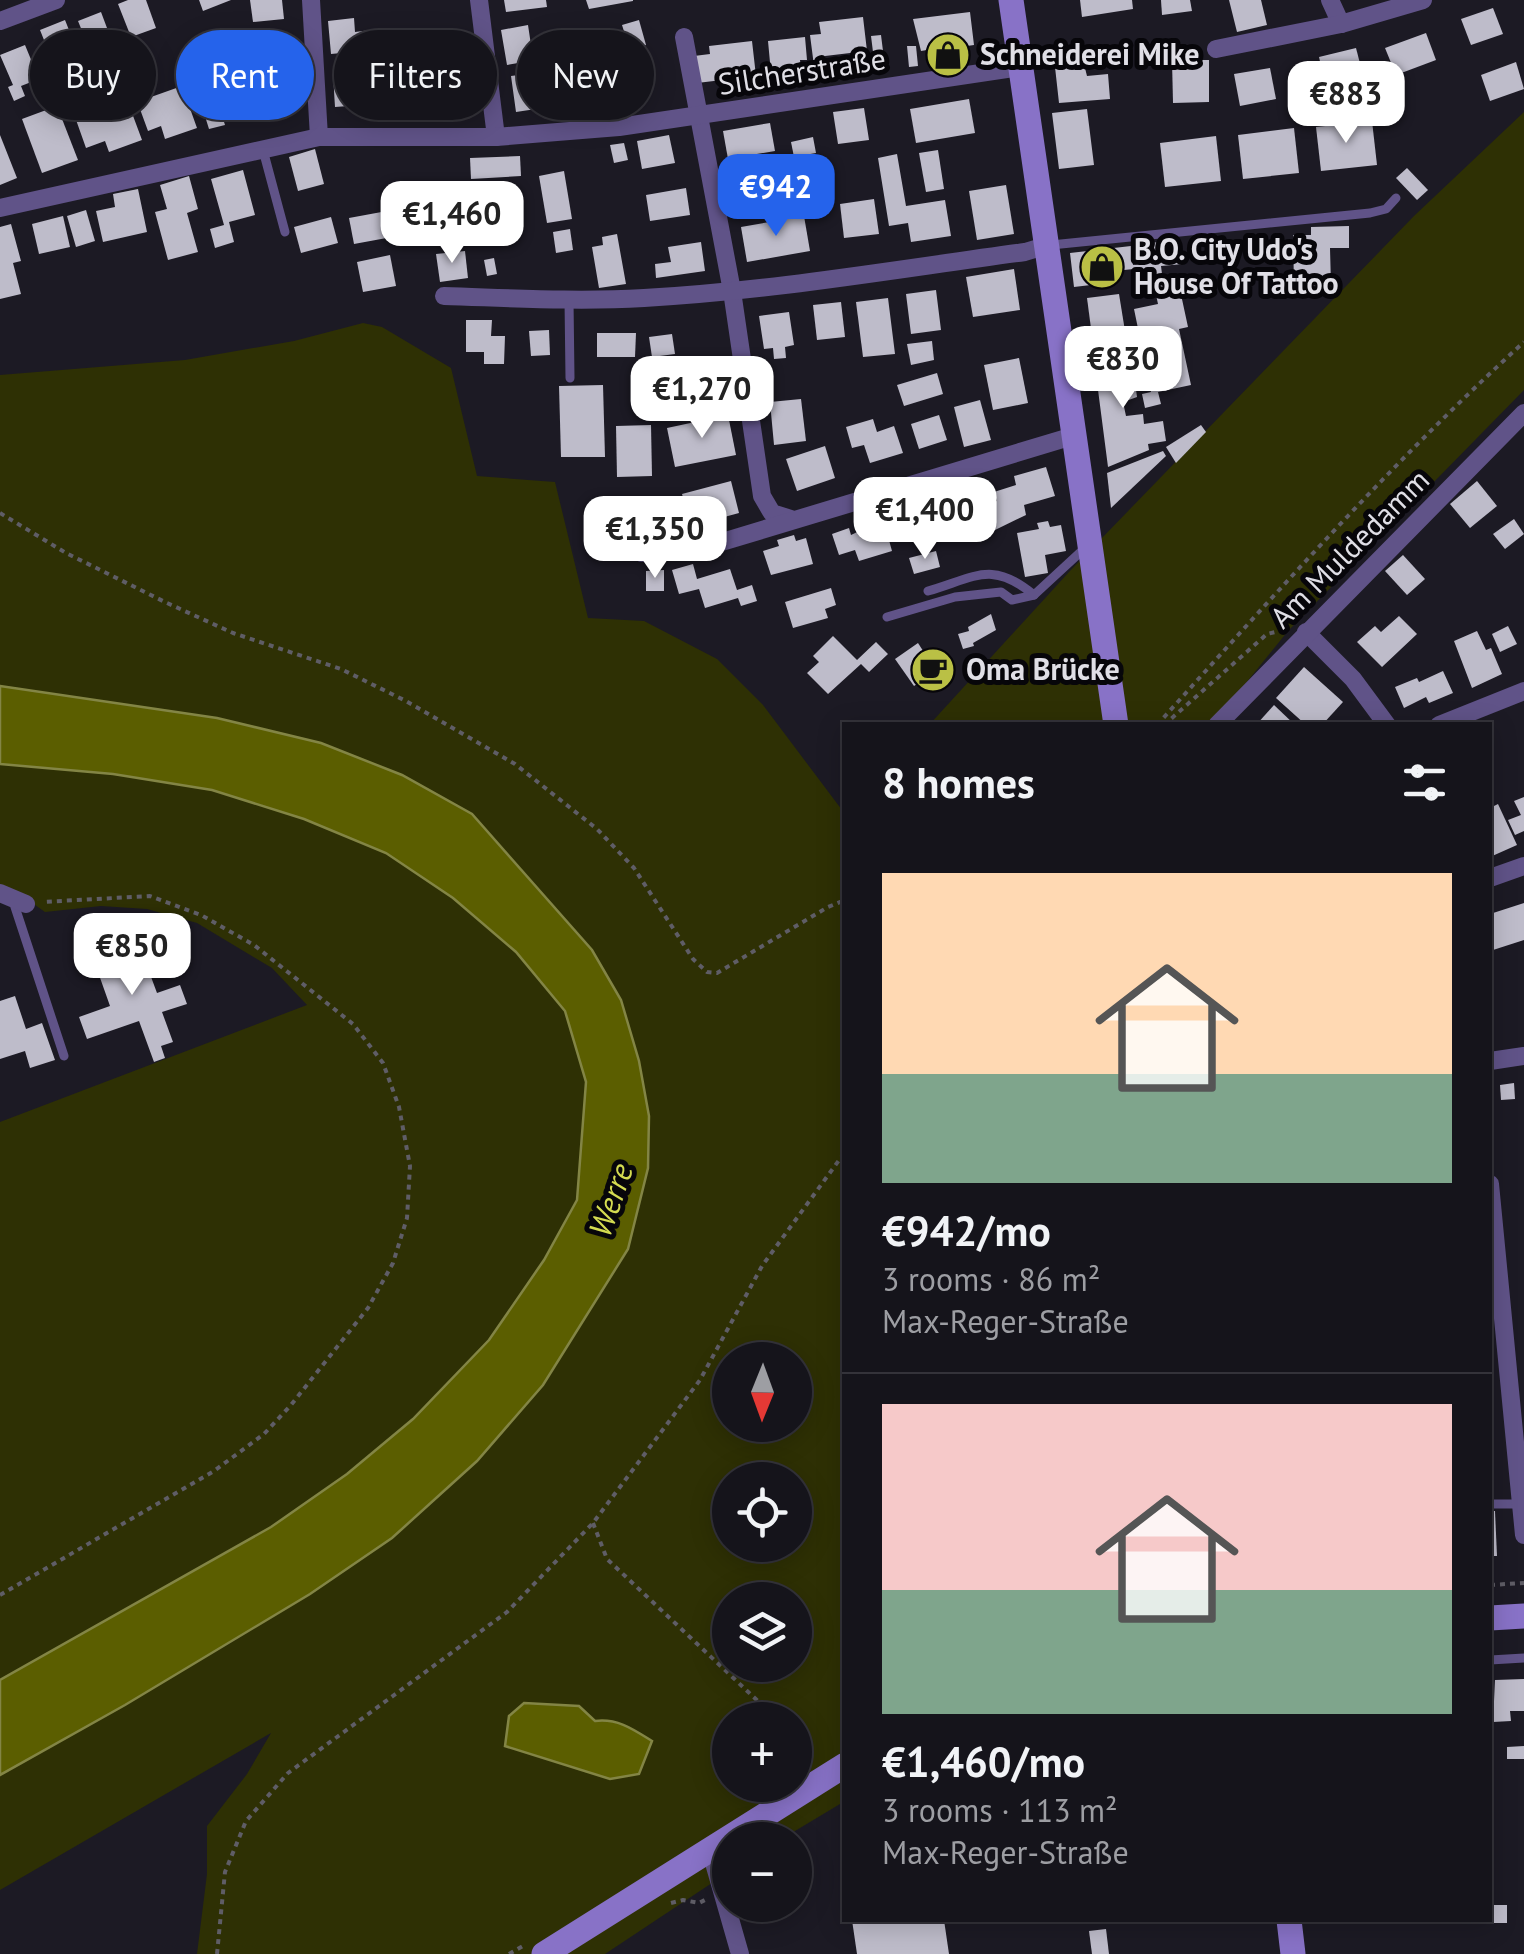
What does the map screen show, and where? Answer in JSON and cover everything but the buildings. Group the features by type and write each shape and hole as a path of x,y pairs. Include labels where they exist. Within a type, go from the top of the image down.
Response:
{"main road":[{"path":"1010,0 1116,722"},
{"path":"1492,1618 1524,1616"},
{"path":"544,1954 842,1767"},
{"path":"1289,1922 1294,1954"}],"street":[{"path":"0,22 56,0"},
{"path":"311,0 319,137"},
{"path":"479,0 496,138"},
{"path":"1330,0 1341,24"},
{"path":"1216,49 1341,24 1423,0"},
{"path":"684,36 732,291 762,496 772,512 791,519"},
{"name":"Silcherstraße","path":"0,208 319,137 496,138 698,117 1020,67"},
{"path":"444,296 569,300 732,291 1025,252 1045,246"},
{"name":"Am Muldedamm","path":"1220,722 1524,413"},
{"path":"642,554 722,542 1073,436"},
{"path":"1306,632 1353,678 1385,722"},
{"path":"1446,722 1524,691"},
{"path":"1492,877 1524,866"},
{"path":"0,893 26,904"},
{"path":"1492,1060 1524,1056"},
{"path":"1492,1205 1524,1535"},
{"path":"710,1849 712,1856"},
{"path":"731,1922 740,1954"}],"lane":[{"path":"262,150 285,232"},
{"path":"1045,246 1370,213 1386,209 1396,198"},
{"path":"569,300 570,378"},
{"path":"887,617 955,597 1001,592 1012,600 1034,595 1088,545"},
{"path":"928,591 994,572 1016,580 1034,595"},
{"path":"26,904 15,907 64,1056"},
{"path":"1492,1504 1521,1504"},
{"path":"1492,1660 1524,1658"}],"path":[{"path":"1160,722 1280,588 1457,404 1524,342"},
{"path":"0,513 66,552 232,634 341,669 406,701 515,764 597,829 634,868 692,960 707,972 718,973 842,901"},
{"path":"1167,722 1267,634 1278,630 1306,632"},
{"path":"0,1595 214,1470 264,1434 368,1308 393,1263 407,1218 410,1166 400,1107 383,1064 353,1024 254,945 201,915 150,896 26,904"},
{"path":"218,1954 225,1872 246,1821 288,1773 508,1612 593,1523 700,1380 762,1266 842,1156"},
{"path":"593,1523 607,1559 759,1702"},
{"path":"1492,1585 1524,1583"},
{"path":"668,1904 683,1900 698,1904 712,1895"}],"shaded area":[{"path":"1524,112 1524,390 1288,631 1214,722 932,722 1069,572 1414,216"},
{"path":"363,323 382,327 451,368 477,476 555,482 588,618 644,621 717,659 763,705 842,810 842,1803 810,1822 712,1822 712,1883 605,1954 197,1954 207,1874 207,1826 247,1774 271,1733 0,1890 0,1775 229,1644 392,1538 648,1168 649,1116 639,1061 621,1000 592,950 472,814 217,718 0,686 0,375 185,360 294,341"},
{"path":"0,764 113,774 212,790 304,819 386,853 453,898 516,952 565,1011 586,1082 577,1199 544,1260 489,1340 413,1419 347,1474 271,1527 0,1680 0,1122 307,1005 272,968 197,923 147,909 101,906 45,912 24,897 0,903"}],"water":[{"name":"Werre","path":"0,686 217,718 321,743 402,775 472,814 592,950 621,1000 639,1061 649,1116 648,1168 628,1249 543,1385 477,1461 392,1538 310,1594 0,1775 0,1680 271,1527 347,1474 413,1419 489,1340 544,1260 577,1200 586,1082 565,1011 516,952 453,898 386,853 304,819 212,790 113,774 0,764"},
{"path":"524,1703 579,1706 595,1721 618,1723 652,1741 639,1774 610,1779 505,1746 509,1716"}],"place":[{"name":"Schneiderei Mike","path":"948,55"},
{"name":"B.O. City Udo's House Of Tattoo","path":"1102,267"},
{"name":"Oma Brücke","path":"933,670"}]}
